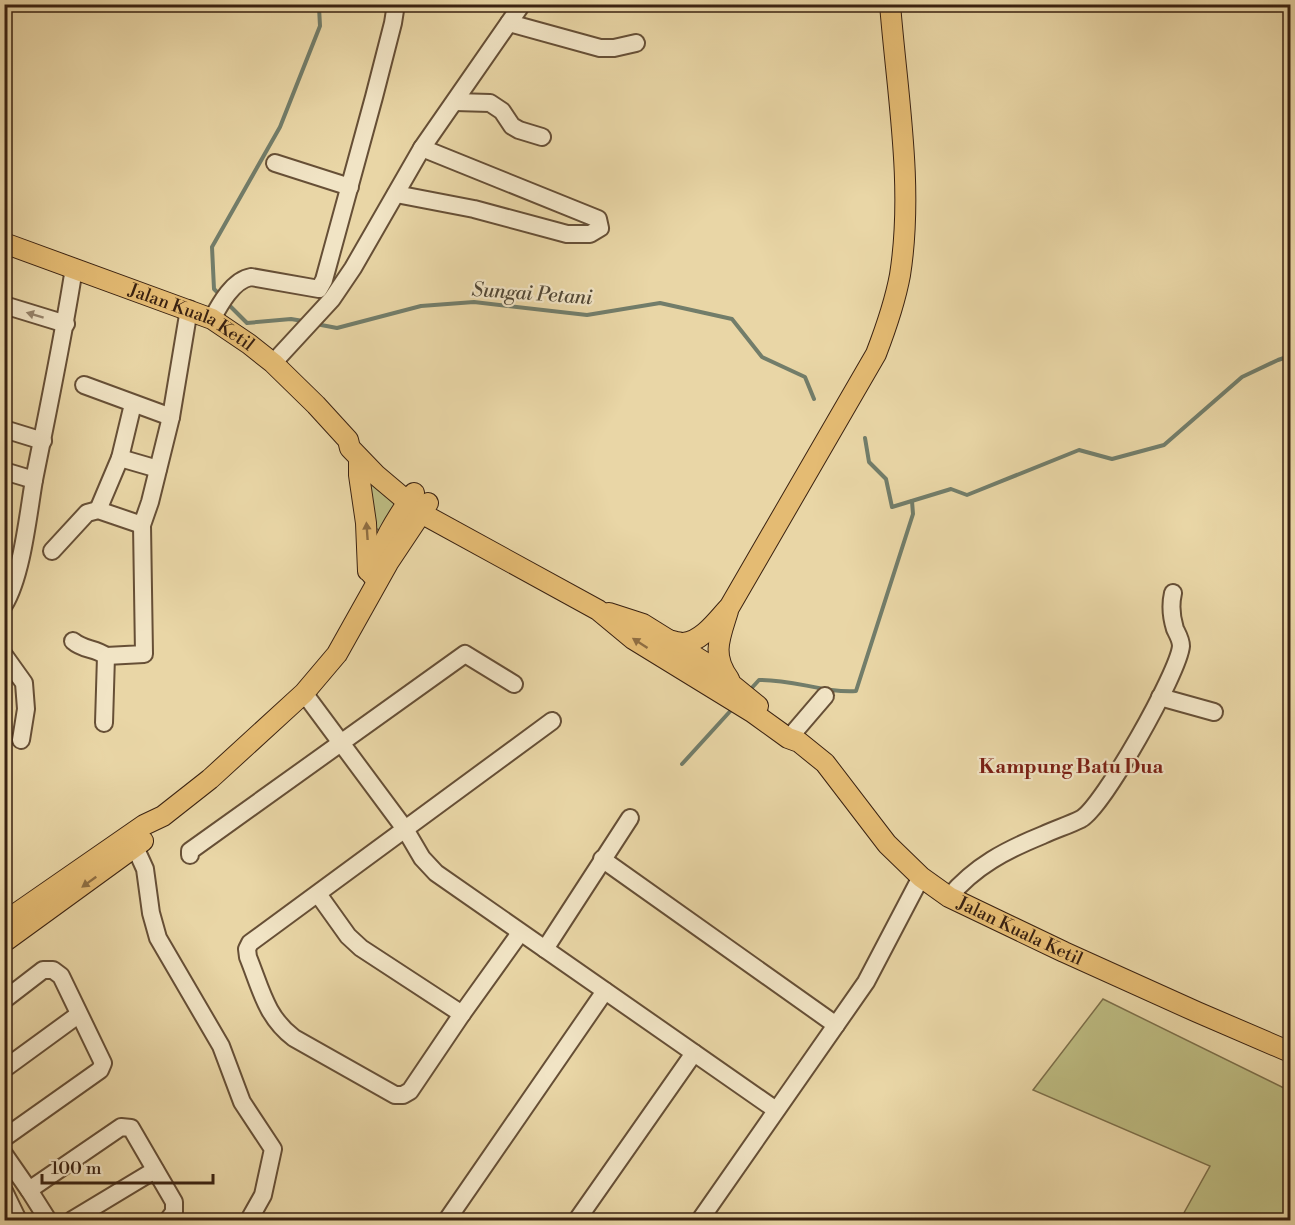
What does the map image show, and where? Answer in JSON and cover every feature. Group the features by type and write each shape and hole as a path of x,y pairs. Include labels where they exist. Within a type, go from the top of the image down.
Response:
{"main road":[{"path":"694,666 876,354 894,300 900,273 904,208 902,130 890,4"},
{"name":"Jalan Kuala Ketil","path":"4,243 189,309 216,312 249,344 273,363 348,440 355,443 418,503"},
{"name":"Jalan Kuala Ketil","path":"348,440 350,448 359,458 418,503 486,550 598,610 643,624 668,639 694,666"},
{"path":"359,458 359,475 366,523 368,589"},
{"path":"360,614 377,557 391,528 418,503"},
{"path":"4,922 144,825 163,816 210,779 304,693 337,654 388,564 418,503"},
{"name":"Jalan Kuala Ketil","path":"598,610 633,639 694,666 733,689 788,738 797,737 825,763 887,844 921,877 949,897 1176,1003 1290,1052"},
{"path":"668,639 683,643 717,628"},
{"path":"717,628 718,661 733,689"},
{"path":"4,942 154,832 163,816"}],"street":[{"path":"325,298 324,280 393,23 396,4"},
{"path":"273,363 304,330 325,298 354,268 422,148 522,4"},
{"path":"509,23 600,48 614,48 636,43"},
{"path":"456,102 490,103 502,111 512,126 542,137"},
{"path":"396,194 474,209 567,234 590,234 600,228 598,219 422,148"},
{"path":"275,164 350,187"},
{"path":"4,605 12,593 66,324 74,268"},
{"path":"216,312 235,286 246,278 252,277 325,298"},
{"path":"4,305 66,324"},
{"path":"73,641 82,648 101,652 106,656 144,655 142,525 171,417 189,309"},
{"path":"84,385 171,417"},
{"path":"98,510 120,458 133,404"},
{"path":"4,429 43,441"},
{"path":"120,458 158,469"},
{"path":"4,471 34,480"},
{"path":"52,551 87,513 98,510 142,525"},
{"path":"949,897 964,879 983,864 1033,839 1084,818 1097,804 1144,729 1173,672 1181,643 1170,612 1173,593"},
{"path":"190,855 190,851 466,654 514,684"},
{"path":"4,655 24,682 26,709 21,740"},
{"path":"104,723 106,656"},
{"path":"304,693 405,830 422,858 436,873 776,1110"},
{"path":"797,737 825,696"},
{"path":"1160,697 1214,712"},
{"path":"520,933 410,1091 404,1095 394,1095 280,1028 270,1014 247,949 250,943 552,721"},
{"path":"545,949 630,819"},
{"path":"135,847 145,868 151,913 158,938 221,1046 242,1102 273,1149 262,1195 249,1221"},
{"path":"602,859 836,1025"},
{"path":"700,1221 866,982 921,877"},
{"path":"318,894 348,936 361,948 462,1014"},
{"path":"4,1000 43,970 53,970 61,976 103,1063 101,1068 4,1138"},
{"path":"447,1221 605,991"},
{"path":"4,1069 78,1015"},
{"path":"577,1221 694,1053"},
{"path":"29,1190 124,1125 135,1131 174,1202 174,1212 168,1221"},
{"path":"4,1154 48,1221"},
{"path":"72,1221 155,1170"},
{"path":"4,1191 18,1221"},
{"path":"4,1217 8,1221"}],"shaded area":[{"path":"364,474 395,503 386,524 378,530 372,523"},
{"path":"1103,999 1290,1091 1290,1220 1180,1220 1210,1166 1033,1090"}],"waterway":[{"name":"Sungai Petani","path":"221,296 214,289 212,247 280,127 320,26 319,7 315,4"},
{"name":"Sungai Petani","path":"226,302 247,323 291,319 303,321"},
{"name":"Sungai Petani","path":"316,324 337,328 421,306 474,302 587,315 660,303 732,319 762,357 805,377 814,399"},
{"name":"Sungai Petani","path":"865,438 869,462 886,479 892,507 951,489 967,495 1079,450 1112,459 1164,445 1242,377 1290,356"},
{"path":"749,691 759,680 856,691 913,514 912,501"},
{"path":"682,764 734,707"}],"district":[{"name":"Kampung Batu Dua","path":"1071,766"}]}
